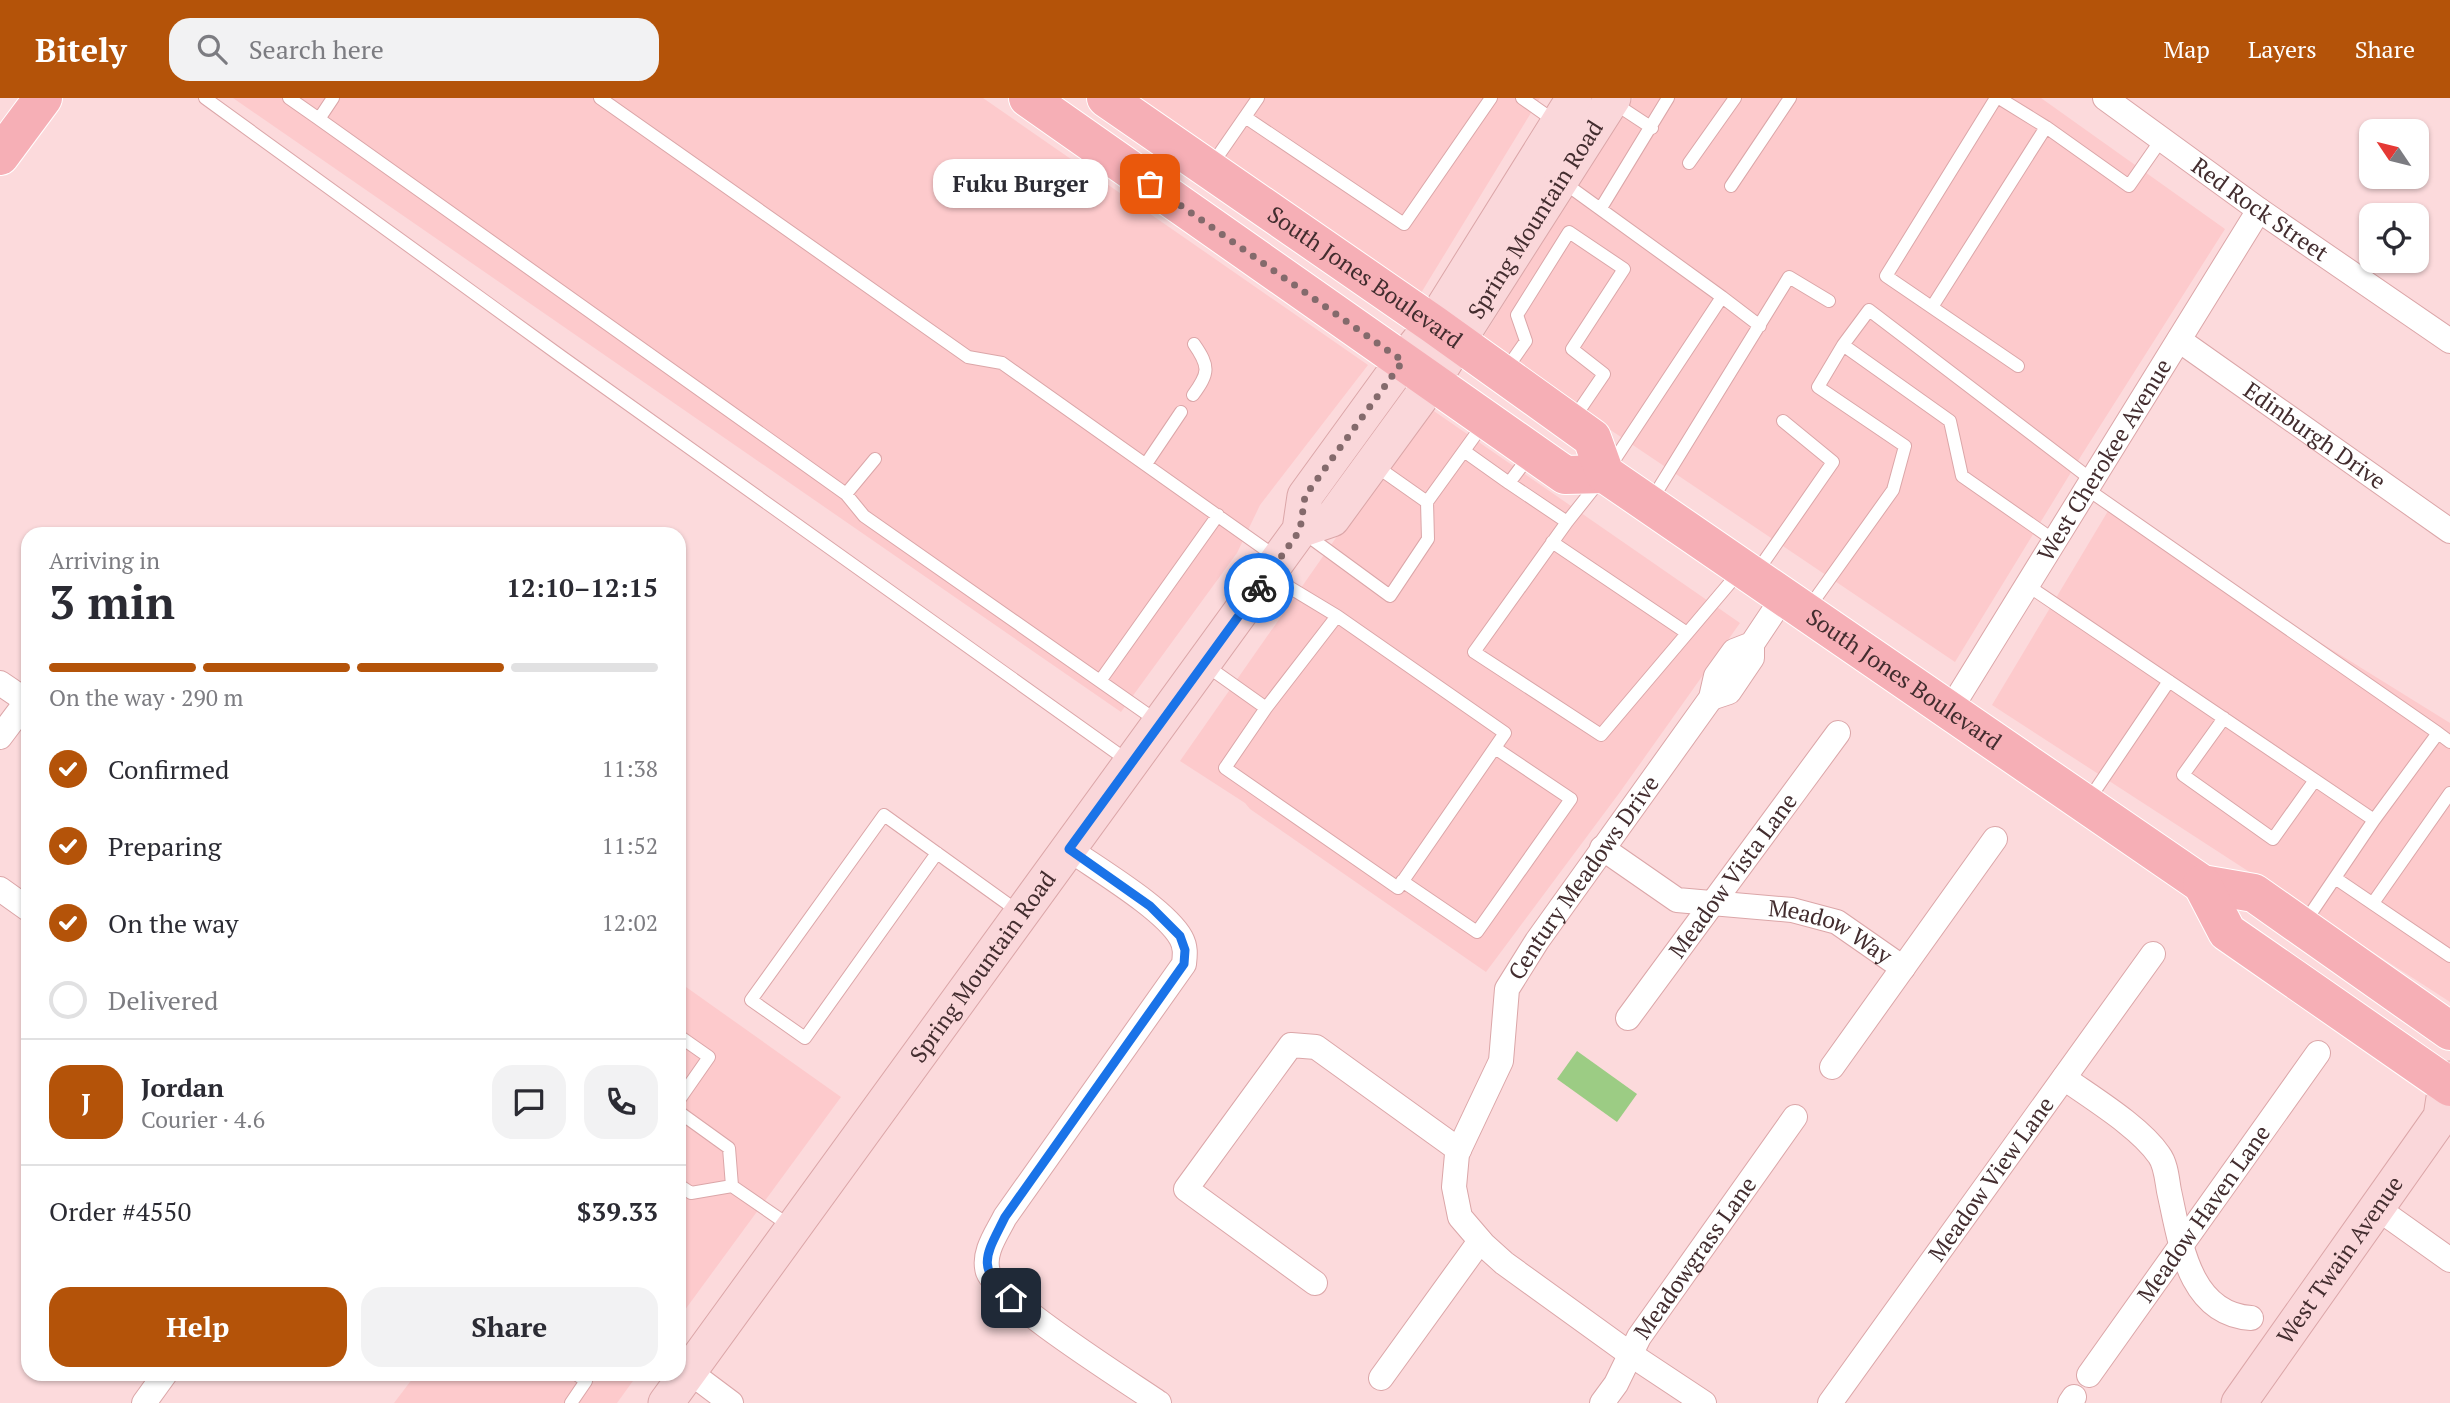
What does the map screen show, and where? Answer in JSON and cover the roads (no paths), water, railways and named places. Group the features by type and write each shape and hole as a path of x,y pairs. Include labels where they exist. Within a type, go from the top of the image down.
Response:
{"main road":[{"path":"5,139 43,98"},
{"name":"South Jones Boulevard","path":"1028,98 1565,475 1605,474 2202,884 2254,894 2450,1031"},
{"name":"South Jones Boulevard","path":"1106,98 1446,333 1592,438 1605,474"},
{"name":"Spring Mountain Road","path":"686,1363 793,1228 1274,567 1300,530 1305,496 1418,371 1561,180 1612,99"},
{"name":"Spring Mountain Road","path":"1446,333 1566,111"},
{"name":"Spring Mountain Road","path":"1300,530 1332,519 1372,464 1418,371"},
{"name":"South Jones Boulevard","path":"2202,884 2227,932 2448,1096"},
{"name":"West Twain Avenue","path":"2239,1403 2377,1208 2448,1096"},
{"name":"Spring Mountain Road","path":"666,1403 676,1381"}],"street":[{"name":"Red Rock Street","path":"2113,100 2161,140 2450,341"},
{"name":"West Cherokee Avenue","path":"1950,710 2259,210"},
{"name":"Edinburgh Drive","path":"2179,340 2450,531"},
{"name":"Century Meadows Drive","path":"1704,1403 1630,1354 1504,1263 1480,1241 1461,1217 1454,1187 1459,1150 1501,1061 1507,989 1602,848 1711,698 1728,692 1752,658 1752,644 1772,588"},
{"path":"0,683 21,698"},
{"path":"0,737 21,710"},
{"name":"Meadow Vista Lane","path":"1628,1018 1838,733"},
{"path":"1832,1067 1995,839"},
{"name":"Meadow Way","path":"1602,848 1677,900 1792,910 1837,922 1903,968"},
{"path":"1069,849 1150,906 1180,936 1185,950 1184,964 1005,1217 986,1256 988,1271 996,1286 1026,1310 1159,1403"},
{"path":"0,889 21,904"},
{"name":"Meadow View Lane","path":"1830,1403 2153,954"},
{"path":"1315,1283 1186,1189 1291,1045 1316,1047 1459,1150"},
{"name":"Meadow Haven Lane","path":"2089,1375 2318,1053"},
{"path":"2064,1077 2126,1123 2160,1156 2181,1248 2186,1265 2194,1278 2208,1278 2226,1291 2245,1305 2251,1318 2282,1342"},
{"name":"Meadowgrass Lane","path":"1602,1403 1616,1384 1639,1337 1795,1117"},
{"path":"2377,1208 2450,1260"},
{"path":"1381,1378 1480,1241"},
{"path":"686,1371 731,1403"},
{"path":"144,1403 159,1381"}],"lane":[{"path":"205,98 1131,763"},
{"path":"289,98 846,495 864,516 1161,723"},
{"path":"319,119 333,98"},
{"path":"600,98 968,357 1002,363 1146,464 1217,515 1274,567 1337,616 1505,733 1398,888 1225,768 1266,708 1337,616"},
{"path":"1209,169 1258,98"},
{"path":"1245,117 1404,224 1491,98"},
{"path":"1521,98 1566,111"},
{"path":"1601,208 1668,98"},
{"path":"1689,163 1735,98"},
{"path":"1731,186 1790,98"},
{"path":"2018,366 1886,276 1998,98 2046,127 2129,186 2161,140"},
{"path":"1612,99 1651,128"},
{"path":"1932,307 2046,127"},
{"path":"1561,180 1760,326"},
{"path":"1503,374 1526,341 1517,315 1569,232 1624,269 1572,349 1604,374 1571,423"},
{"path":"1649,504 1789,277 1829,301"},
{"path":"1722,297 1605,474 1552,542 1474,652 1601,735 1687,633 1772,588 1893,490 1905,446 1818,387 1843,345 1869,310 2090,485 2450,742"},
{"path":"1193,395 1205,379 1206,372 1202,356 1194,344"},
{"path":"1843,345 1950,421 1962,476 2055,541"},
{"path":"1146,464 1181,412"},
{"path":"1300,530 1390,596 1428,539 1427,502 1486,419"},
{"path":"1772,588 1833,462 1783,421"},
{"path":"1464,451 1567,522"},
{"path":"1510,483 1532,452"},
{"path":"846,495 875,458"},
{"path":"1372,464 1427,502"},
{"path":"1100,681 1217,515"},
{"path":"1552,542 1687,633"},
{"path":"2027,585 2374,820"},
{"path":"1204,663 1266,708"},
{"path":"2086,804 2169,681"},
{"path":"2224,718 2183,775 2273,839 2315,780"},
{"path":"2301,927 2438,733"},
{"path":"1402,881 1477,932 1571,799 1494,748"},
{"path":"2373,903 2450,793"},
{"path":"937,853 805,1038 751,1000 884,815 937,853 1022,914"},
{"path":"2335,878 2450,956"},
{"path":"686,1041 709,1057 686,1090"},
{"path":"686,1117 729,1148 732,1186"},
{"path":"686,1190 691,1194 732,1186 793,1228"},
{"path":"571,1403 586,1381"}],"place":[{"name":"Fuku Burger","path":"1150,184"}]}
